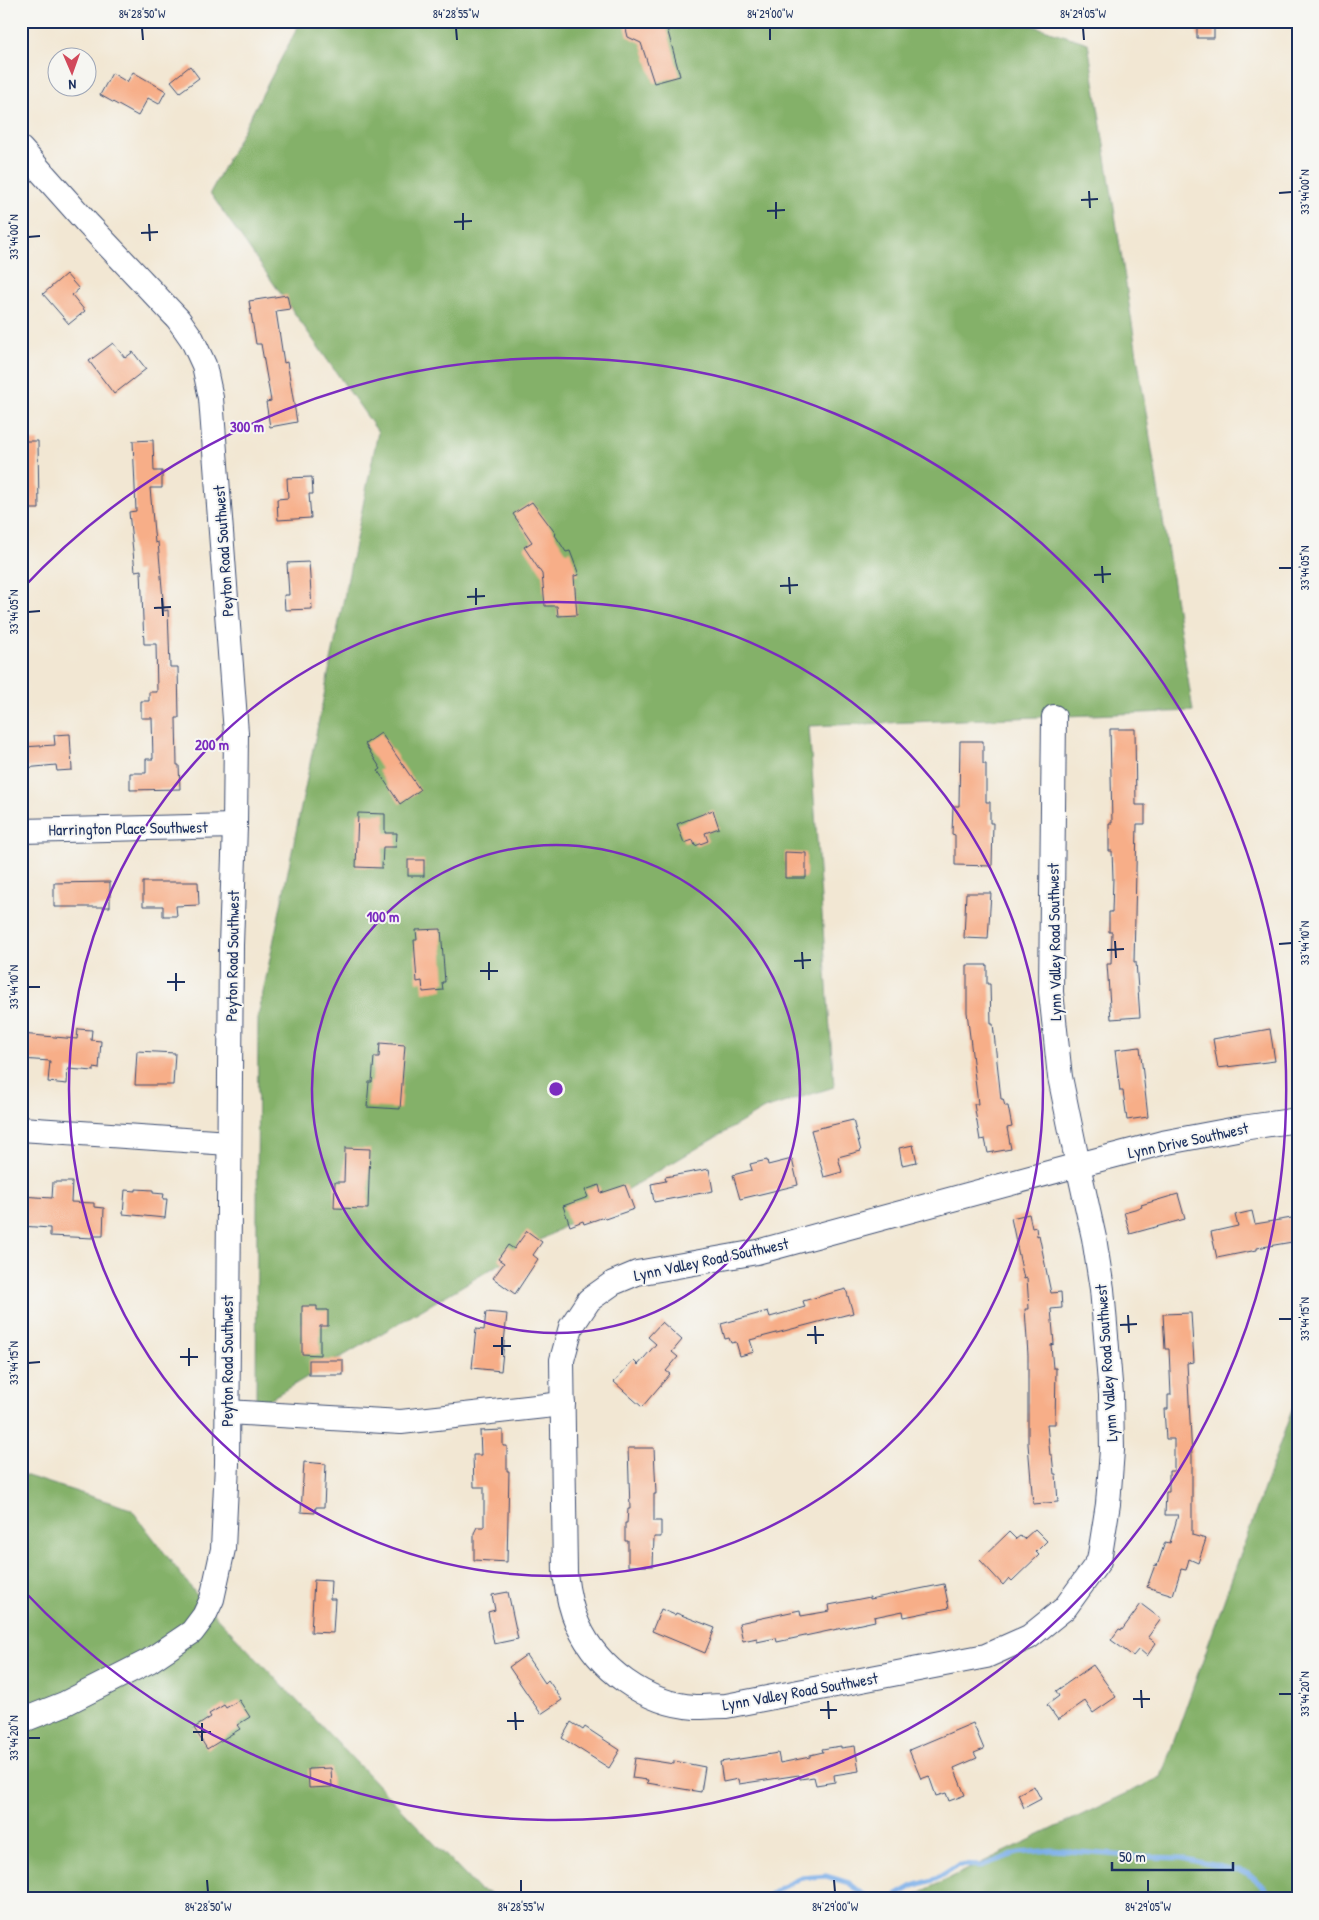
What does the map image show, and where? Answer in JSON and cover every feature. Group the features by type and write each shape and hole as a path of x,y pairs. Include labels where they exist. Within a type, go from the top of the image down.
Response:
{"street":[{"name":"Peyton Road Southwest","path":"21,149 178,319 192,338 204,365 211,398 236,733 231,945 227,1412 223,1548 212,1600 204,1616 192,1632 149,1661 64,1704 21,1721"},
{"name":"Lynn Valley Road Southwest","path":"1054,717 1051,992 1060,1077 1094,1238 1102,1290 1111,1395 1112,1450 1108,1504 1099,1562 1065,1608 1029,1637 986,1656 726,1706 694,1707 663,1700 634,1687 610,1669 592,1649 578,1625 569,1600 565,1573 562,1360 571,1328 589,1300 612,1282 636,1273 757,1252 1078,1165"},
{"name":"Harrington Place Southwest","path":"21,831 235,826"},
{"name":"Lynn Drive Southwest","path":"1078,1165 1162,1143 1298,1120"},
{"path":"21,1129 229,1143"},
{"path":"227,1412 401,1422 563,1404"}],"green space":[{"path":"301,21 1018,21 1088,43 1193,711 809,726 834,1087 764,1109 256,1407 258,1017 378,432 210,193"},
{"path":"1298,1393 1298,1899 906,1899 1161,1777"},
{"path":"21,1474 131,1509 202,1602 479,1890 508,1899 21,1899"}],"building":[{"path":"624,21 665,21 680,76 654,83 641,43 628,37"},
{"path":"1197,21 1214,21 1214,38 1197,38"},
{"path":"190,66 199,78 180,92 171,81"},
{"path":"133,72 166,91 159,104 148,98 138,116 100,95 112,73 127,82"},
{"path":"66,274 79,289 72,295 85,311 69,324 43,294"},
{"path":"287,295 290,309 276,311 284,363 287,362 297,422 270,427 266,402 271,401 261,344 256,344 249,301"},
{"path":"113,343 125,358 133,352 146,369 114,394 89,361"},
{"path":"153,440 154,471 162,471 162,488 150,488 155,543 158,542 164,611 168,610 170,667 178,667 179,718 176,718 177,765 179,765 180,789 130,790 130,773 146,773 146,759 153,759 152,718 141,718 141,701 149,701 149,692 157,692 156,644 144,644 141,570 135,571 129,512 136,511 133,441"},
{"path":"21,441 38,441 39,509 21,509"},
{"path":"312,477 313,494 309,494 311,518 278,520 277,499 288,498 287,478"},
{"path":"532,502 556,534 566,552 570,551 579,575 574,576 577,615 558,616 557,606 545,606 542,574 524,547 532,542 513,514"},
{"path":"309,562 312,609 285,610 284,595 289,595 287,563"},
{"path":"1110,729 1135,729 1136,805 1145,805 1145,824 1137,824 1134,962 1136,962 1140,1017 1111,1019 1107,964 1111,964 1112,932 1109,932 1109,912 1112,912 1113,878 1112,851 1109,851 1109,823 1112,823"},
{"path":"381,733 420,790 400,804 378,771 381,769 365,744"},
{"path":"70,734 72,770 57,771 56,765 25,768 23,747 55,745 54,735"},
{"path":"960,741 983,741 983,764 986,764 986,802 990,802 990,823 993,823 992,866 955,865 955,835 952,834 953,806 959,806"},
{"path":"713,810 719,828 705,833 708,841 695,846 693,840 684,843 677,824"},
{"path":"358,813 385,814 385,833 397,833 396,847 383,847 382,868 356,867"},
{"path":"785,852 806,853 806,878 785,878"},
{"path":"408,860 424,860 424,876 408,876"},
{"path":"110,882 110,907 54,907 54,883"},
{"path":"143,882 198,882 199,905 176,906 177,916 163,916 163,906 143,906"},
{"path":"966,893 991,893 988,939 964,938"},
{"path":"441,929 445,982 442,982 443,990 423,992 422,981 417,982 414,940 417,940 416,930"},
{"path":"967,965 987,965 987,984 990,984 991,1024 993,1024 1001,1099 1003,1099 1005,1106 1008,1106 1012,1127 1007,1128 1011,1149 988,1153 985,1139 980,1140 974,1104 978,1104 967,1012"},
{"path":"78,1029 92,1030 91,1040 101,1041 99,1069 94,1068 94,1071 68,1069 67,1084 48,1082 50,1061 21,1059 21,1034 77,1039"},
{"path":"1270,1029 1275,1061 1218,1068 1213,1039"},
{"path":"380,1043 405,1045 400,1109 367,1107 374,1057 379,1057"},
{"path":"1140,1047 1148,1117 1127,1120 1123,1091 1120,1091 1115,1050"},
{"path":"137,1051 175,1053 173,1085 135,1085"},
{"path":"853,1120 861,1151 838,1157 842,1172 824,1177 811,1130"},
{"path":"913,1145 917,1162 902,1165 899,1148"},
{"path":"345,1148 370,1149 368,1209 334,1208 335,1182 344,1182"},
{"path":"792,1159 798,1185 740,1199 733,1175 752,1170 750,1164 767,1160 768,1165"},
{"path":"709,1169 713,1191 654,1202 651,1184 666,1181 665,1177"},
{"path":"53,1182 72,1182 71,1202 94,1203 94,1207 104,1208 103,1236 93,1236 93,1238 50,1236 50,1228 21,1226 21,1196 52,1198"},
{"path":"599,1185 601,1193 625,1185 634,1209 605,1219 604,1217 584,1224 583,1221 570,1226 563,1206 588,1197 585,1190"},
{"path":"136,1189 153,1190 153,1193 164,1194 163,1199 167,1199 165,1218 123,1214 125,1190 136,1191"},
{"path":"1178,1194 1185,1219 1130,1234 1124,1212"},
{"path":"1252,1211 1255,1224 1298,1217 1298,1241 1257,1248 1257,1250 1217,1258 1211,1232 1238,1226 1235,1215"},
{"path":"1029,1214 1032,1228 1036,1227 1037,1236 1039,1235 1051,1293 1061,1292 1062,1308 1051,1309 1054,1344 1051,1345 1053,1368 1056,1368 1055,1424 1047,1424 1050,1455 1052,1455 1054,1474 1056,1474 1058,1502 1033,1504 1028,1444 1028,1355 1025,1309 1029,1309 1027,1278 1024,1279 1011,1218"},
{"path":"527,1231 542,1242 533,1255 538,1259 515,1294 493,1278 504,1263 498,1259 508,1245 514,1249"},
{"path":"846,1289 853,1313 750,1340 754,1352 740,1356 736,1342 731,1343 729,1338 725,1339 721,1324 768,1311 770,1317 805,1307 803,1301"},
{"path":"302,1306 317,1306 317,1310 328,1310 328,1326 320,1326 320,1355 302,1354"},
{"path":"486,1312 507,1314 501,1371 472,1368 476,1329 484,1330"},
{"path":"1191,1313 1194,1362 1187,1363 1192,1457 1192,1535 1206,1539 1198,1563 1189,1559 1186,1570 1181,1569 1173,1595 1147,1587 1165,1542 1170,1543 1178,1515 1165,1515 1166,1492 1169,1492 1169,1471 1174,1471 1174,1439 1166,1439 1164,1409 1168,1409 1168,1395 1171,1395 1169,1349 1165,1349 1163,1314"},
{"path":"662,1322 682,1340 672,1352 678,1357 666,1371 670,1374 642,1407 614,1382 633,1360 638,1365 656,1344 648,1337"},
{"path":"309,1360 343,1360 343,1375 309,1375"},
{"path":"503,1430 503,1446 507,1446 507,1471 509,1471 507,1562 474,1560 474,1533 477,1527 484,1527 484,1487 474,1487 473,1455 481,1455 480,1431"},
{"path":"628,1448 654,1448 656,1494 654,1494 654,1521 661,1521 661,1537 654,1537 653,1566 628,1566 628,1541 625,1541 625,1523 627,1523 628,1509 630,1509"},
{"path":"304,1462 326,1464 324,1507 316,1507 315,1513 301,1512"},
{"path":"1035,1529 1047,1541 1036,1552 1039,1555 1012,1581 1009,1578 1003,1585 980,1560 1009,1532 1016,1539 1020,1536 1024,1539"},
{"path":"314,1580 331,1581 330,1599 335,1599 333,1633 311,1632"},
{"path":"944,1584 949,1608 904,1617 903,1611 874,1617 875,1621 777,1642 776,1638 757,1642 757,1638 743,1641 739,1623 800,1610 801,1616 830,1611 829,1605"},
{"path":"508,1592 518,1639 494,1644 488,1612 495,1610 492,1595"},
{"path":"1141,1604 1161,1619 1148,1637 1156,1643 1147,1656 1139,1649 1133,1656 1111,1640 1119,1629 1122,1630"},
{"path":"661,1609 715,1628 705,1653 652,1631"},
{"path":"526,1655 545,1683 548,1680 562,1700 541,1714 509,1667"},
{"path":"1093,1665 1116,1697 1093,1713 1085,1701 1058,1720 1047,1705 1059,1696 1056,1691"},
{"path":"239,1700 250,1717 237,1725 240,1729 207,1749 194,1728 211,1717 209,1714 224,1705 226,1708"},
{"path":"571,1722 583,1730 585,1727 620,1750 609,1768 562,1738"},
{"path":"973,1723 984,1749 974,1753 977,1758 954,1768 965,1795 949,1801 946,1793 936,1796 929,1776 921,1779 909,1750"},
{"path":"841,1746 841,1748 855,1746 859,1771 834,1775 835,1782 816,1785 814,1777 800,1779 799,1775 739,1784 738,1779 723,1782 720,1762 778,1753 780,1763 810,1757 810,1755 823,1752 822,1749"},
{"path":"635,1758 674,1764 674,1761 705,1767 701,1792 647,1783 648,1780 632,1778"},
{"path":"331,1768 332,1787 309,1788 308,1769"},
{"path":"1034,1786 1041,1799 1024,1808 1018,1794"}],"waterway":[{"path":"765,1899 780,1888 801,1878 826,1876 849,1883 868,1898 892,1898 913,1886 936,1879 958,1865 981,1866 1018,1853 1053,1850 1182,1858 1247,1873 1266,1889 1269,1899"}]}
